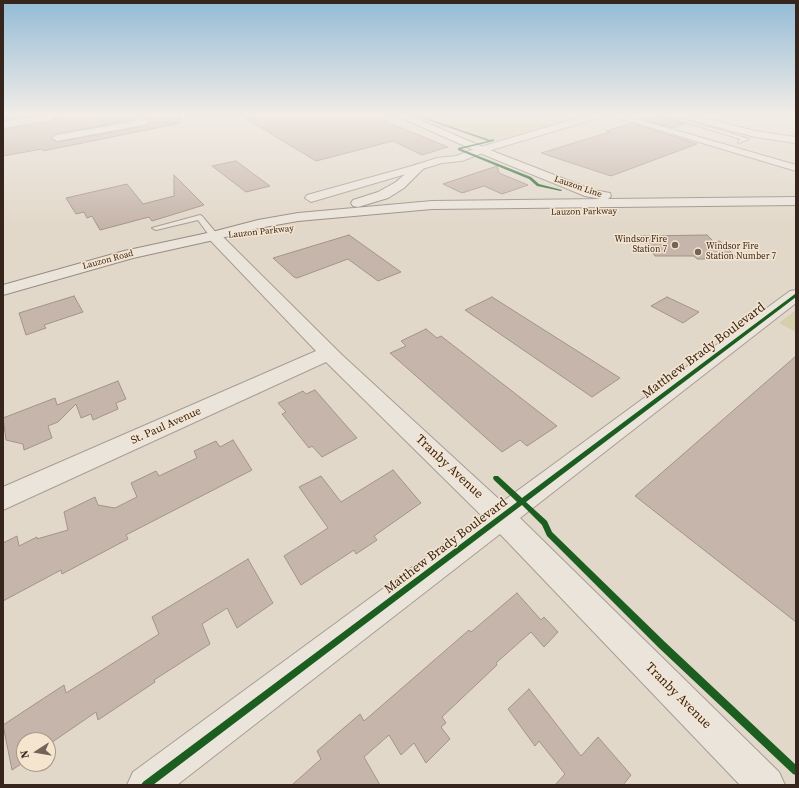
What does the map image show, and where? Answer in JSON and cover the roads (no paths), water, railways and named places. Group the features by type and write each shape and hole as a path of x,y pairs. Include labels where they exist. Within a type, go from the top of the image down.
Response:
{"main road":[{"path":"298,217 383,195 400,185 419,167 441,160 458,159 476,152"},
{"name":"Lauzon Line","path":"485,152 590,193 636,207"},
{"name":"Lauzon Line","path":"507,152 613,192 636,207"},
{"path":"499,204 538,198 547,194 552,188 534,171"},
{"name":"Lauzon Parkway","path":"214,236 258,233 346,222 429,214 796,201"},
{"name":"Lauzon Parkway","path":"214,236 258,224 298,217 432,205 499,204 796,210"},
{"name":"Lauzon Road","path":"3,290 130,254 214,236"}],"street":[{"path":"740,152 796,168"},
{"path":"312,198 419,167"},
{"name":"Tranby Avenue","path":"214,236 329,353 502,518 766,785"},
{"name":"Matthew Brady Boulevard","path":"146,785 796,295"},
{"name":"St. Paul Avenue","path":"3,499 329,353"}],"lane":[{"path":"156,228 200,217 214,236"}],"place":[{"name":"Windsor Fire Station 7","path":"675,245"},
{"name":"Windsor Fire Station Number 7","path":"698,252"}]}
